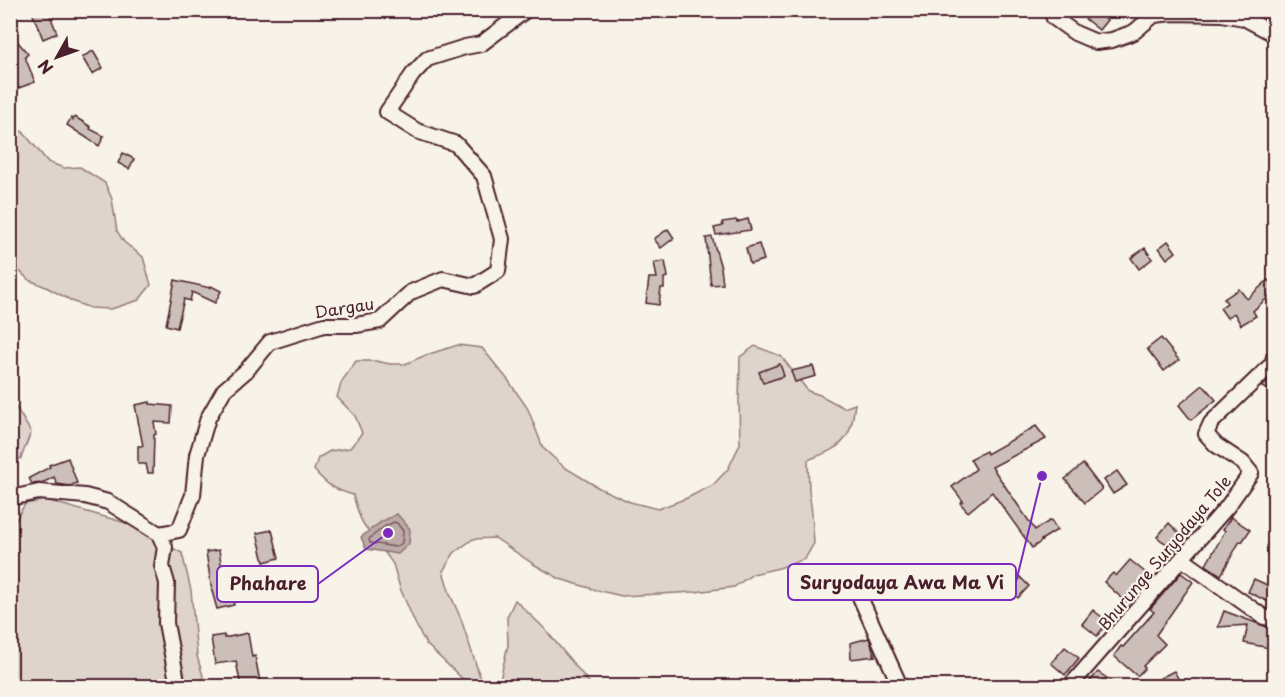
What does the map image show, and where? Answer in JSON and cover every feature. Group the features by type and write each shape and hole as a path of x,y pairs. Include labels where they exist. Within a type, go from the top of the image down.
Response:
{"street":[{"name":"Dargau","path":"159,534 179,530 193,495 197,456 208,418 224,390 246,371 270,342 324,325 356,325 380,321 411,292 443,279 474,286 498,271 502,239 484,176 456,144 417,131 387,112 413,74 427,59 482,44 526,10"},
{"path":"1050,10 1054,18 1075,33 1096,42 1112,40 1134,32 1154,15 1173,14 1222,14 1244,18 1275,34"},
{"name":"Bhurunge Suryodaya Tole","path":"1070,687 1227,507 1251,473 1243,463 1216,445 1206,434 1210,423 1274,362"},
{"path":"10,495 15,497 39,492 85,496 108,502 159,534 165,547 162,566 166,583 166,623 178,687"},
{"path":"1182,559 1264,616 1275,619"},
{"path":"860,597 900,687"}],"shaded area":[{"path":"10,127 23,132 48,162 64,168 80,167 105,183 112,199 117,231 124,242 143,257 151,285 139,300 111,309 90,308 29,280 11,263"},
{"path":"458,345 482,348 528,409 543,448 564,467 599,488 630,502 658,509 713,485 728,469 740,444 740,357 755,346 781,356 808,391 844,408 855,404 850,429 843,441 829,451 808,460 814,543 805,559 753,574 734,587 695,592 622,596 560,579 495,538 473,539 454,553 443,571 483,686 470,686 426,644 400,588 393,564 364,525 353,495 331,486 314,470 318,458 330,451 350,448 362,433 355,416 337,397 342,381 356,361 405,364"},
{"path":"11,399 31,432 21,458 11,466"},
{"path":"46,500 126,523 182,553 191,590 197,656 206,686 11,686 11,532 25,504"},
{"path":"515,600 544,628 592,686 500,686 508,645 507,617"}],"water":[{"path":"397,514 410,529 409,544 398,554 366,549 361,537 381,522"}],"building":[{"path":"31,10 48,10 57,33 43,39"},
{"path":"1074,10 1096,10 1107,20 1099,30"},
{"path":"18,42 28,54 25,57 35,82 16,89 10,74 10,49"},
{"path":"93,51 103,68 92,74 82,57"},
{"path":"75,117 91,127 90,129 104,136 99,146 67,125 71,118 73,120"},
{"path":"123,153 134,159 129,169 118,163"},
{"path":"748,219 751,230 716,235 714,228 723,226 722,222"},
{"path":"668,229 674,238 661,248 654,239"},
{"path":"712,237 723,284 711,285 706,238"},
{"path":"1168,241 1176,252 1167,259 1159,248"},
{"path":"759,244 764,260 750,264 746,248"},
{"path":"1145,248 1152,259 1139,269 1131,258"},
{"path":"665,261 668,277 664,278 664,288 661,288 659,305 646,303 649,278 657,278 654,263"},
{"path":"175,280 210,288 211,286 221,291 215,303 192,292 190,301 184,299 177,328 166,325"},
{"path":"1268,280 1275,287 1275,291 1253,311 1256,316 1241,325 1234,313 1227,318 1220,308 1227,303 1224,299 1239,289 1247,299"},
{"path":"1161,338 1179,360 1164,371 1147,349"},
{"path":"780,364 784,376 763,383 759,372"},
{"path":"813,366 816,376 795,382 791,371"},
{"path":"1275,374 1275,393 1262,387"},
{"path":"1203,385 1216,400 1191,420 1179,405"},
{"path":"150,402 150,404 172,406 171,423 154,422 156,434 154,435 153,473 148,473 146,464 138,464 138,446 143,446 135,405"},
{"path":"1036,426 1046,439 992,467 1035,530 1051,520 1057,530 1032,548 992,492 968,512 960,503 963,501 952,487 976,469 970,459 986,451 987,454"},
{"path":"68,458 77,483 70,486 57,484 54,477 42,483 32,484 29,478 50,467 49,465"},
{"path":"1083,464 1102,489 1085,503 1065,479"},
{"path":"1117,471 1127,485 1113,494 1104,480"},
{"path":"1231,517 1250,530 1242,542 1240,541 1221,575 1206,565"},
{"path":"1169,523 1186,540 1177,550 1157,537"},
{"path":"272,530 279,558 264,562 257,533"},
{"path":"219,550 225,587 230,586 234,605 217,609 206,552"},
{"path":"1130,560 1152,578 1143,589 1140,586 1126,602 1104,582 1113,573 1116,576"},
{"path":"1275,569 1275,605 1248,592 1254,579 1267,585"},
{"path":"1181,573 1193,582 1156,635 1165,644 1143,666 1145,668 1137,676 1114,656 1154,612 1150,609"},
{"path":"1017,574 1029,586 1018,598 1006,586"},
{"path":"1093,610 1108,622 1097,636 1082,624"},
{"path":"1224,611 1275,630 1275,649 1244,643 1248,625 1218,627"},
{"path":"248,633 261,687 241,687 236,661 215,664 211,637 224,635 224,638"},
{"path":"869,638 875,656 851,659 850,643"},
{"path":"1065,647 1079,658 1065,675 1051,663"},
{"path":"1174,671 1183,687 1165,687 1160,678"},
{"path":"1098,672 1120,687 1096,687 1090,681"}],"place":[{"name":"Suryodaya Awa Ma Vi","path":"1042,476"},
{"name":"Phahare","path":"388,533"}]}
